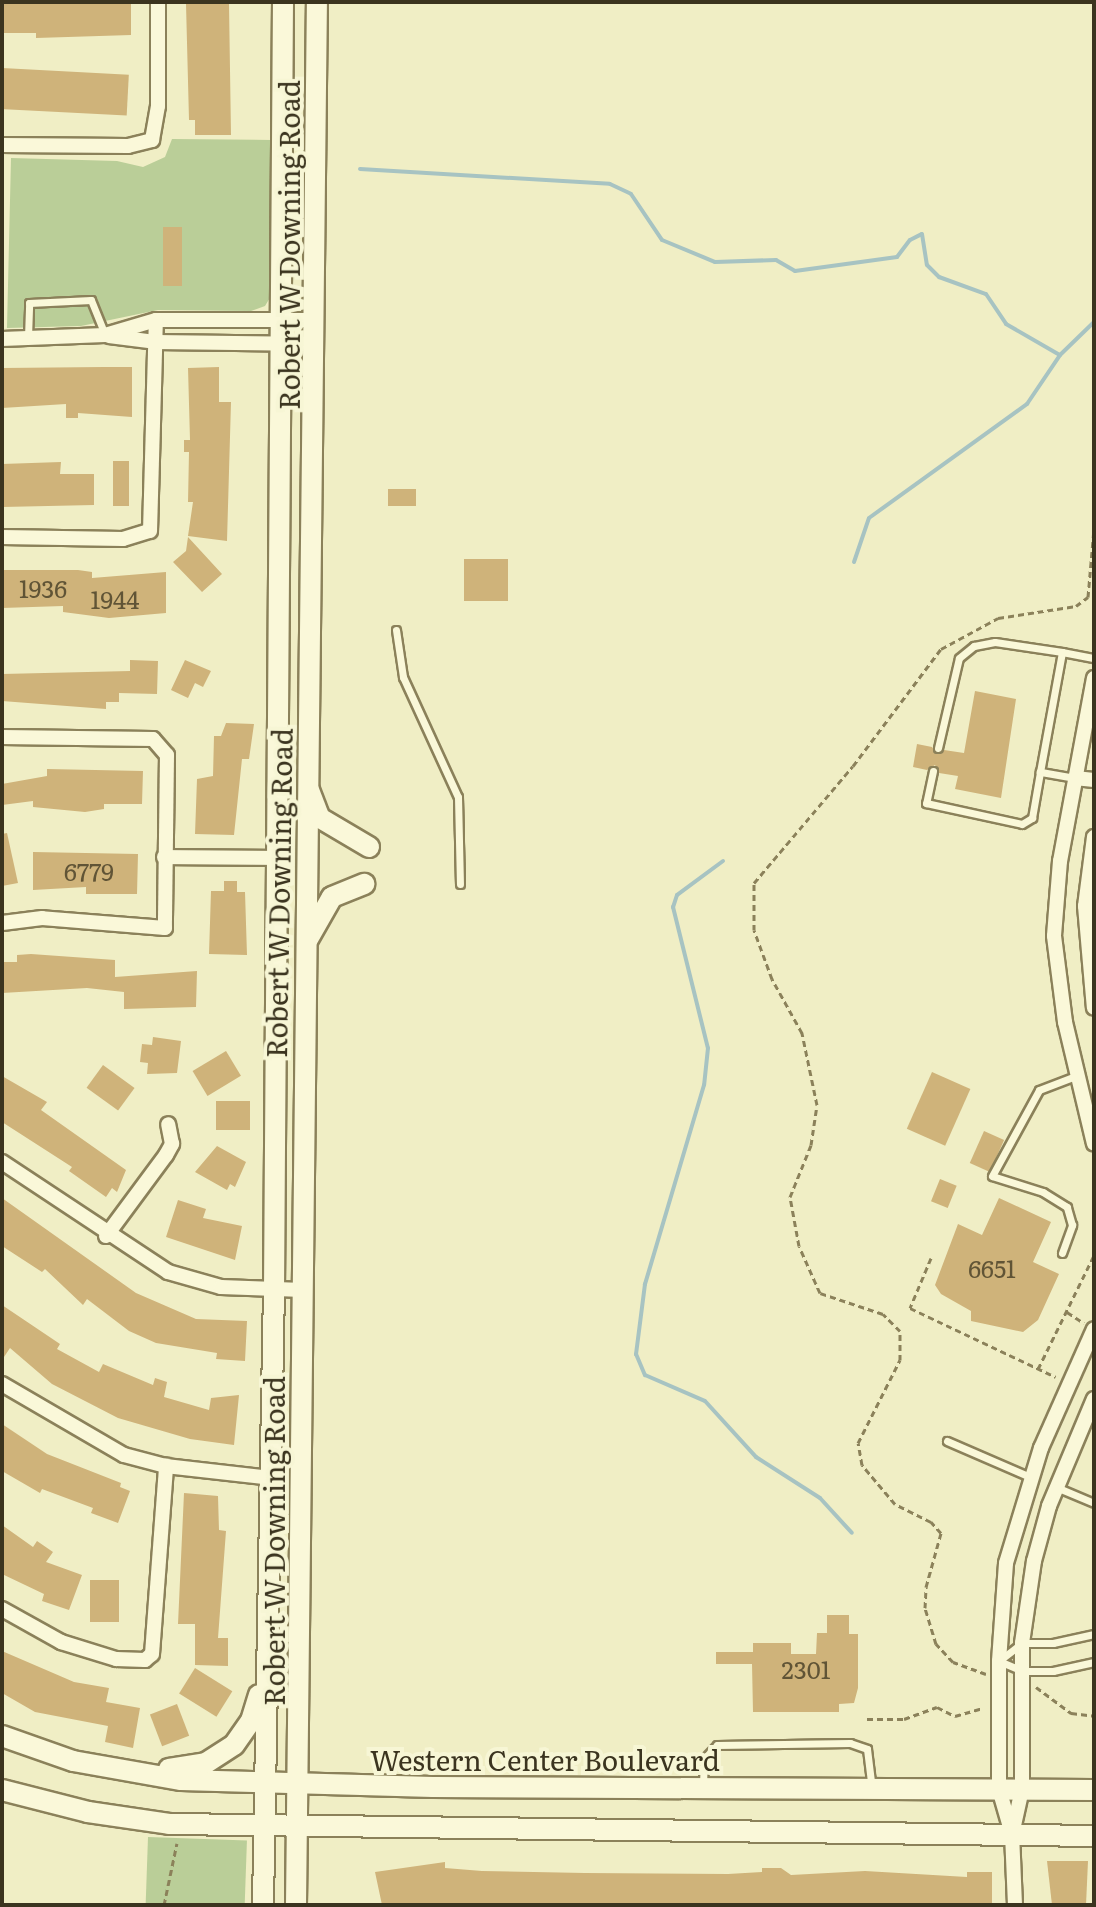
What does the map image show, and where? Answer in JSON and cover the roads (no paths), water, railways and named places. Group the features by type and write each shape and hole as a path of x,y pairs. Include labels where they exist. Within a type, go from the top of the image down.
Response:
{"main road":[{"name":"Robert W Downing Road","path":"263,1905 266,1598 272,1478 274,1290 283,2"},
{"name":"Robert W Downing Road","path":"296,1905 304,947 315,344 317,2"},
{"path":"306,783 320,818 369,847"},
{"path":"304,947 332,897 364,884"},
{"path":"110,1770 187,1769 234,1745 256,1708 258,1610 266,1598"},
{"name":"Western Center Boulevard","path":"2,1736 110,1770 181,1780 299,1784 1094,1790"},
{"path":"2,1790 141,1820 264,1827 1094,1836"}],"street":[{"path":"2,145 128,146 152,140 158,106 158,2"},
{"path":"105,335 156,320 315,320"},
{"path":"2,537 123,539 150,531 156,320"},
{"path":"2,339 105,335 155,342 315,344"},
{"path":"1094,678 1060,861 1054,936 1078,1075 1094,1144"},
{"path":"2,737 153,739 163,745 165,928 42,918 2,923"},
{"path":"1075,778 1094,780"},
{"path":"1094,837 1085,947 1094,1008"},
{"path":"164,857 277,858"},
{"path":"1078,1075 1094,1069"},
{"path":"106,1236 172,1144 168,1124"},
{"path":"2,1162 106,1236 191,1281 303,1290"},
{"path":"1015,1905 1012,1834 999,1789 999,1668 1006,1563 1031,1474 1094,1329"},
{"path":"2,1384 85,1436 124,1455 166,1466 272,1478"},
{"path":"1012,1834 1022,1789 1022,1643 1034,1561 1056,1487 1094,1399"},
{"path":"2,1609 61,1642 116,1659 145,1660 152,1654 166,1466"},
{"path":"1031,1474 1056,1487"}],"lane":[{"path":"27,340 29,303 91,300 105,335"},
{"path":"396,630 403,677 458,797 460,884"},
{"path":"938,748 959,658 974,646 995,642 1094,658"},
{"path":"933,771 926,803 1022,824 1032,818 1062,652"},
{"path":"1040,772 1075,778"},
{"path":"1062,1253 1072,1225 1067,1207 1043,1192 992,1176 1039,1090 1078,1075"},
{"path":"947,1441 1031,1474"},
{"path":"1056,1487 1094,1503"},
{"path":"1094,1634 1053,1643 1022,1643 999,1668 1022,1677 1094,1662"},
{"path":"703,1787 704,1759 717,1745 850,1743 867,1749 872,1788"}],"waterway":[{"path":"360,169 610,184 631,194 662,240 715,262 776,260 795,271 897,257 910,240 922,234 927,265 939,277 986,294 1006,324 1060,355"},
{"path":"854,562 869,518 1027,404 1060,355 1094,322"},
{"path":"723,861 677,895 673,907 708,1048 704,1085 645,1284 636,1354 645,1375 705,1401 756,1457 820,1498 852,1533"}]}
